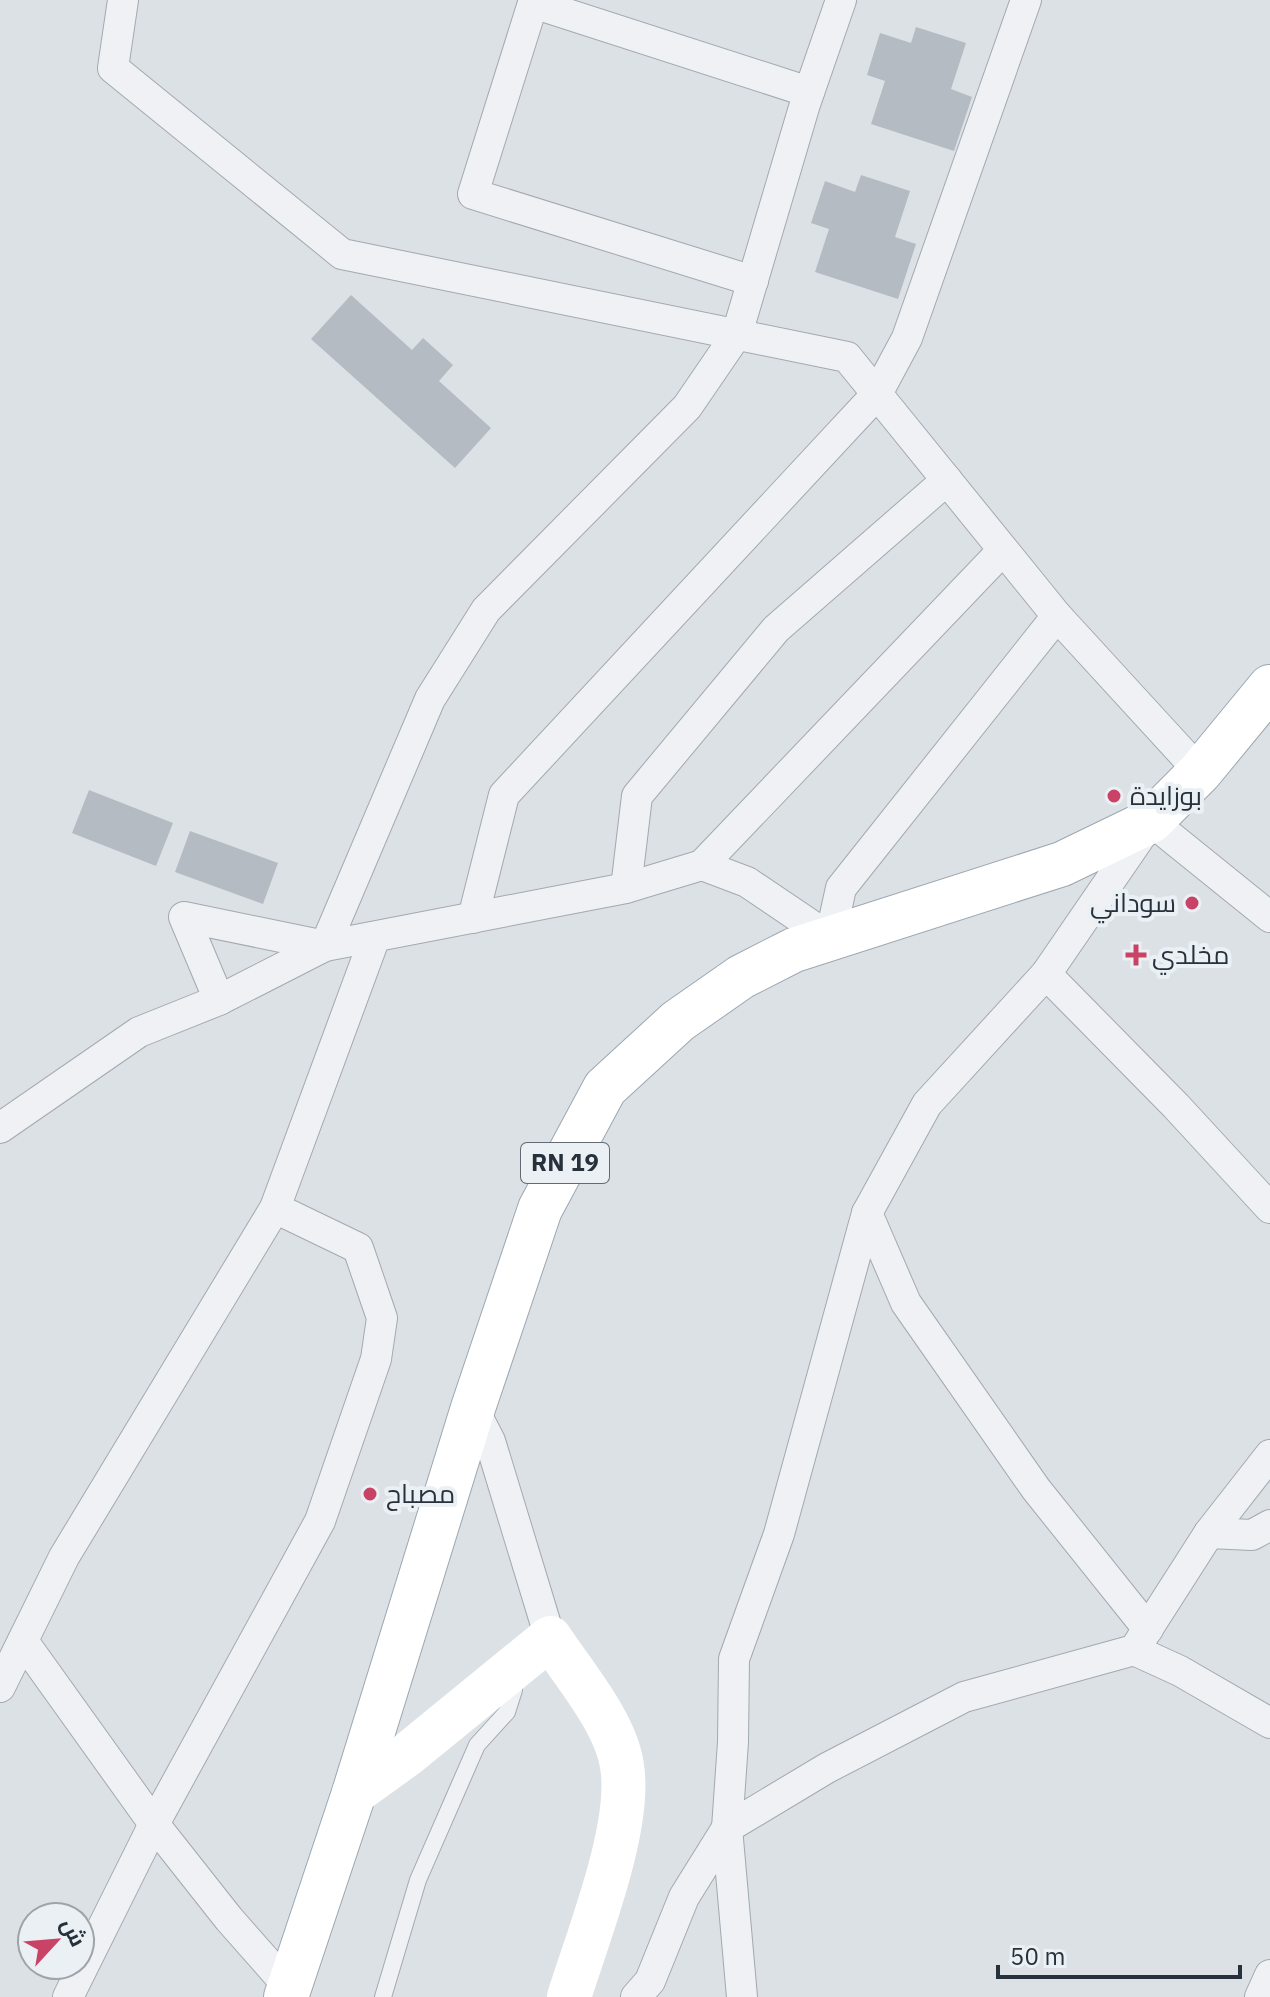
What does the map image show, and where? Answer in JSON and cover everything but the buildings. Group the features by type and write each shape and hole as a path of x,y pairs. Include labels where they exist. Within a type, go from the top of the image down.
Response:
{"main road":[{"name":"RN 19","path":"288,1992 354,1793 473,1408 540,1209 605,1088 678,1021 741,977 794,950 1062,864 1151,821 1200,772 1270,687"},
{"path":"354,1793 408,1754 550,1638 607,1725 622,1764 623,1778 624,1806 609,1869 569,1997"}],"street":[{"path":"123,0 113,68 342,254 847,357 1057,616 1200,772"},
{"path":"325,946 430,699 486,610 687,407 737,334 809,92 841,0"},
{"path":"473,918 504,795 877,394 907,338 1026,0"},
{"path":"753,281 473,194 533,3 809,92"},
{"path":"626,888 637,796 776,629 947,480"},
{"path":"0,1128 139,1032 219,1000 325,946 626,888 702,865 1003,550"},
{"path":"702,865 747,882 830,938 841,888 1057,616"},
{"path":"742,1997 727,1828 733,1742 734,1659 779,1534 867,1213 927,1104 1046,974 1151,821 1270,917"},
{"path":"219,1000 184,917 325,946"},
{"path":"0,1687 64,1557 275,1208 375,937"},
{"path":"1046,974 1176,1106 1270,1208"},
{"path":"68,1997 154,1824 320,1521 376,1359 382,1318 358,1248 275,1208"},
{"path":"867,1213 906,1303 1141,1639 1180,1671 1270,1723"},
{"path":"473,1408 490,1441 550,1638"},
{"path":"636,1997 650,1981 684,1897 727,1828 827,1768 964,1697 1141,1639 1209,1533 1270,1455"},
{"path":"1209,1533 1252,1535 1270,1525"},
{"path":"23,1641 154,1824 288,1992"},
{"path":"1260,1997 1270,1975"}],"lane":[{"path":"383,1997 418,1880 477,1745 507,1712 514,1690 513,1666"}],"place":[{"name":"بوزايدة","path":"1114,796"},
{"name":"سوداني","path":"1192,903"},
{"name":"مخلدي","path":"1136,955"},
{"name":"مصباح","path":"370,1494"}]}
